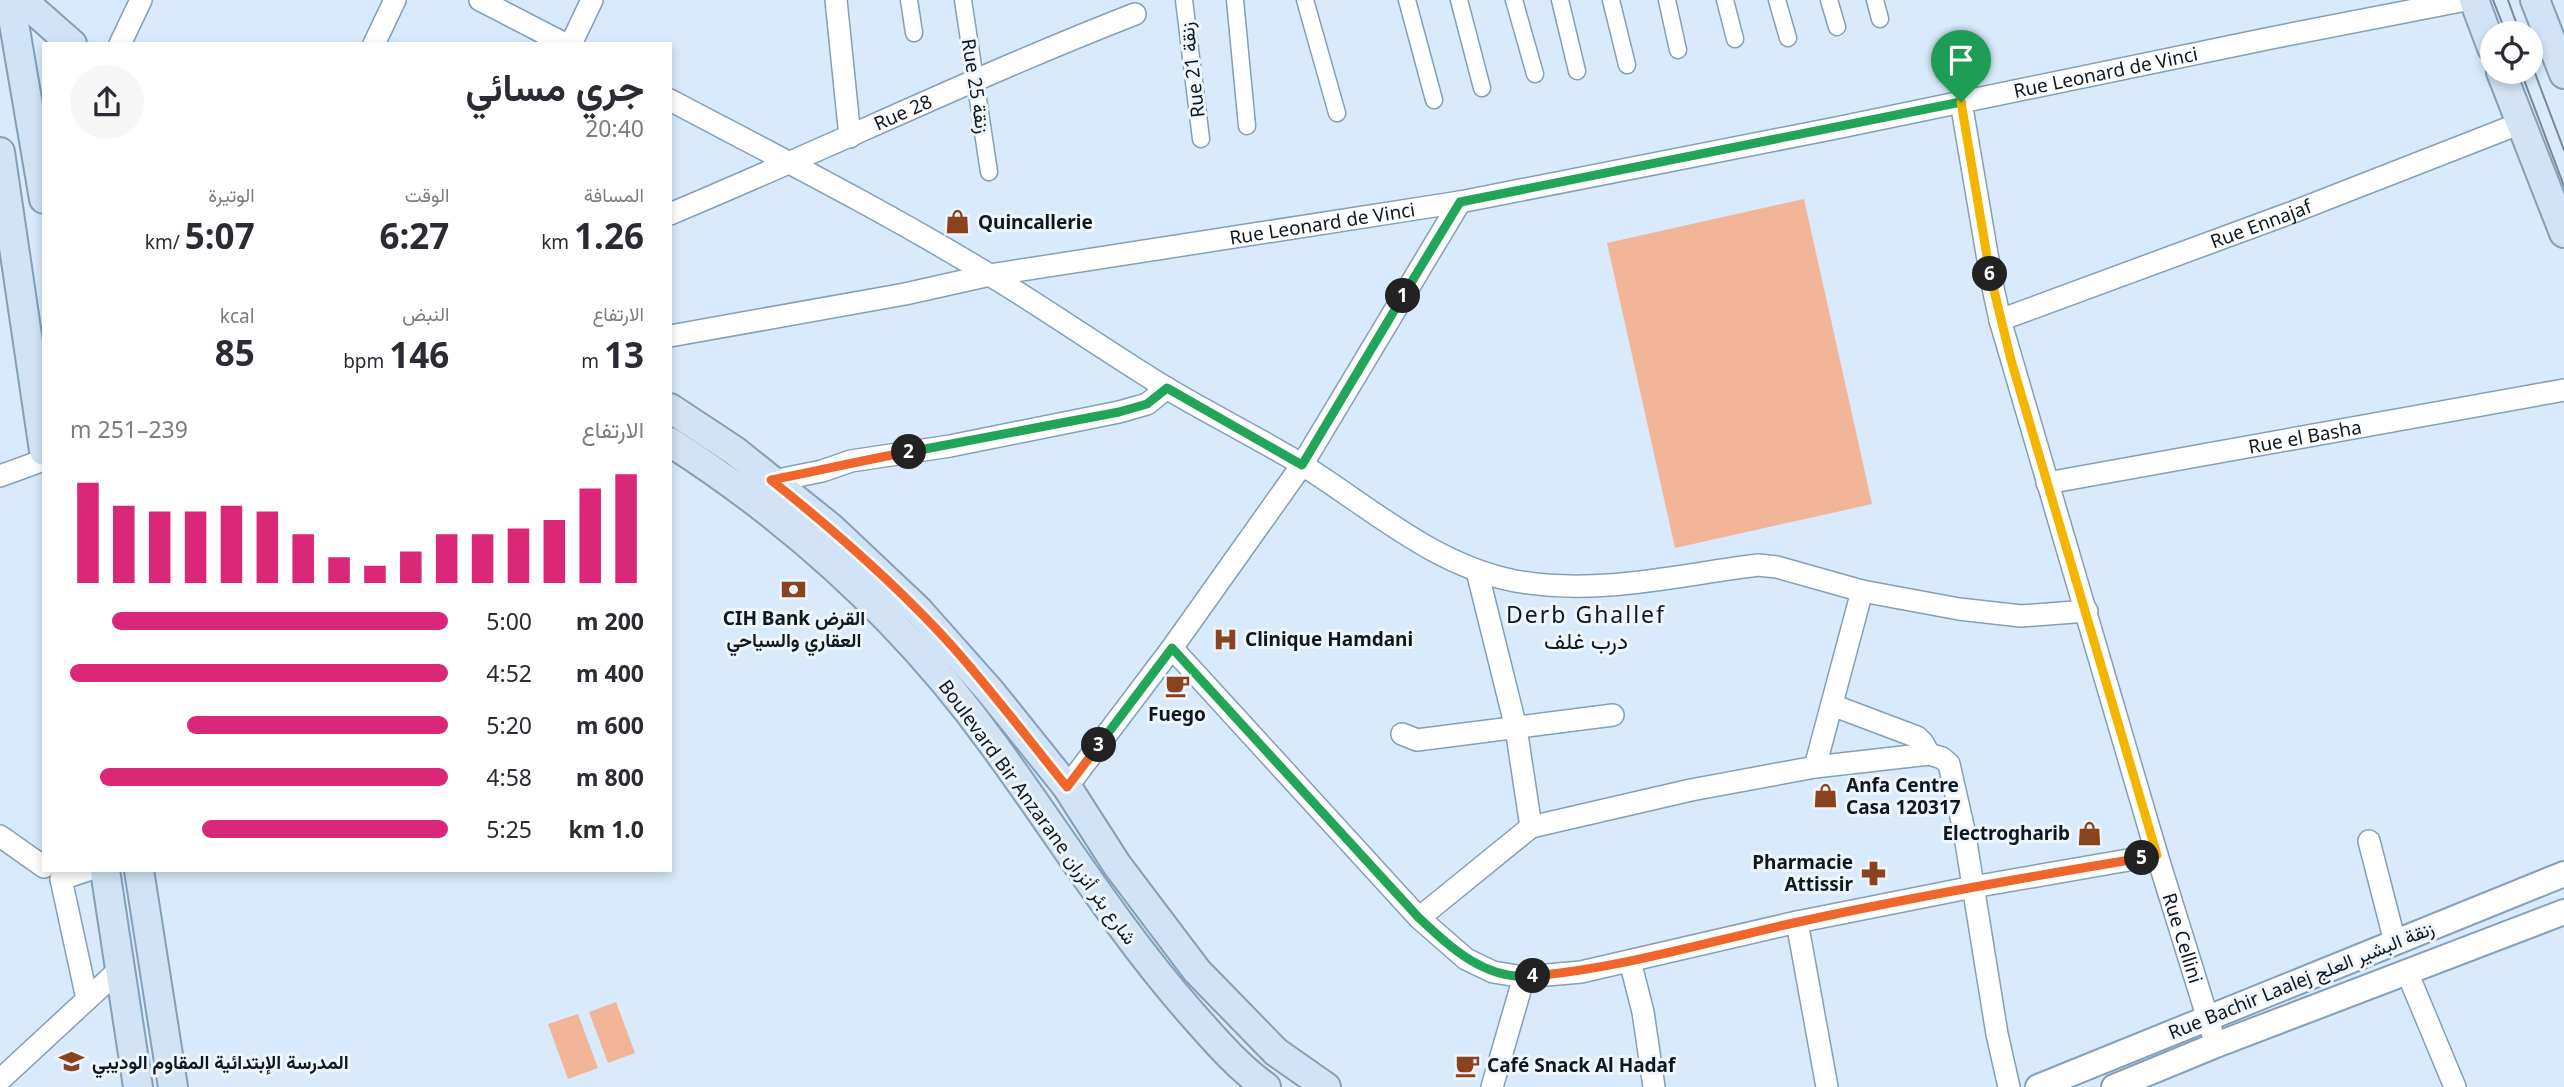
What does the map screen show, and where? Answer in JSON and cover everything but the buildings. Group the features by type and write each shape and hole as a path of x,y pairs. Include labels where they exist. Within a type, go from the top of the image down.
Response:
{"main road":[{"path":"10,0 33,75 42,176"},
{"path":"22,0 70,42"},
{"path":"2474,0 2482,21"},
{"path":"2535,0 2564,73"},
{"path":"0,49 33,75"},
{"path":"2506,84 2564,233"},
{"path":"0,152 5,223 42,439"},
{"name":"Boulevard Bir Anzarane شارع بئر أنزران","path":"672,409 735,450 830,527 919,611 982,682 1067,787 1117,865 1197,971 1276,1052 1326,1087"},
{"name":"Boulevard Bir Anzarane شارع بئر أنزران","path":"672,443 742,490 834,566 902,634 942,678 993,743 1131,941 1255,1084"},
{"path":"105,872 138,1087"},
{"path":"139,872 173,1087"}],"street":[{"path":"121,42 141,0"},
{"path":"375,42 395,0"},
{"path":"571,42 592,0"},
{"path":"836,0 850,137"},
{"path":"909,0 914,33"},
{"name":"Rue 25 زنقة","path":"963,0 989,172"},
{"name":"Rue 21 زنقة","path":"1184,0 1201,139"},
{"path":"1235,0 1247,126"},
{"path":"1305,0 1337,113"},
{"path":"1407,0 1433,100"},
{"path":"1459,0 1482,88"},
{"path":"1514,0 1535,74"},
{"path":"1560,0 1577,71"},
{"path":"1611,0 1627,65"},
{"path":"1667,0 1678,50"},
{"path":"1724,0 1735,39"},
{"path":"1777,0 1788,38"},
{"path":"1829,0 1837,27"},
{"path":"1875,0 1881,19"},
{"name":"Rue Leonard de Vinci","path":"672,336 905,294 990,275 1460,202 2466,0"},
{"path":"489,2 561,42"},
{"name":"Rue 28","path":"672,213 790,164 975,80 1135,14"},
{"path":"672,101 990,275 1167,388 1302,465 1406,534 1478,571 1514,581 1587,587 1640,584 1758,565 1788,570 1862,591 1992,613 2021,616 2087,611"},
{"name":"Rue Cellini","path":"1961,102 2000,320 2157,855 2216,1045"},
{"name":"Rue Ennajaf","path":"2000,320 2293,212 2521,123"},
{"path":"1067,787 1172,648 1302,465 1460,202"},
{"path":"742,490 771,480 822,471 851,461 950,446 1119,412 1147,404 1167,388"},
{"name":"Rue el Basha","path":"2047,483 2564,390"},
{"path":"0,476 42,461"},
{"path":"1478,571 1516,728 1531,827"},
{"path":"1815,767 1862,591"},
{"path":"1172,648 1419,918 1466,959 1493,972 1524,977 1581,972 1797,922 1973,887 2157,855"},
{"path":"1832,705 1917,737 1929,754"},
{"path":"1402,734 1417,740 1613,715"},
{"path":"1419,918 1531,827 1691,790 1815,767 1929,754 1942,758 1953,772 1997,1034 2009,1087"},
{"path":"0,836 42,866"},
{"path":"2369,841 2395,943"},
{"path":"51,872 87,999"},
{"name":"Rue Bachir Laalej زنقة البشير العلج","path":"2038,1087 2564,874"},
{"name":"Rue Bachir Laalej زنقة البشير العلج","path":"2114,1087 2216,1045 2564,912"},
{"path":"1797,922 1827,1087"},
{"path":"1630,961 1643,1012 1654,1087"},
{"path":"0,1080 120,969"},
{"path":"2407,972 2455,1087"},
{"path":"1492,1087 1524,977"},
{"path":"1255,1084 1276,1052"}],"shaded area":[{"path":"1804,199 1872,504 1675,548 1607,243"},
{"path":"616,1002 635,1053 608,1063 589,1012"},
{"path":"578,1014 598,1068 568,1079 548,1024"}],"tram line":[{"path":"2493,0 2501,21"},
{"path":"2508,0 2516,21"},
{"path":"2526,84 2564,186"},
{"path":"2539,84 2564,150"}],"place":[{"name":"Quincallerie","path":"958,222"},
{"name":"CIH Bank القرض العقاري والسياحي","path":"794,590"},
{"name":"Clinique Hamdani","path":"1225,639"},
{"name":"Fuego","path":"1177,686"},
{"name":"Anfa Centre Casa 120317","path":"1826,796"},
{"name":"Electrogharib","path":"2090,833"},
{"name":"Pharmacie Attissir","path":"1873,873"},
{"name":"المدرسة الإبتدائية المقاوم الوديبي","path":"72,1062"},
{"name":"Café Snack Al Hadaf","path":"1467,1065"}],"district":[{"name":"Derb Ghallef درب غلف","path":"1586,628"}],"route":[{"path":"1961,102 2000,320 2157,855 1973,887 1797,922 1581,972 1524,977 1493,972 1466,959 1419,918 1172,648 1067,787 953,647 919,611 830,527 771,480 822,471 851,461 950,446 1119,412 1147,404 1167,388 1302,465 1460,202 1961,102"}]}
